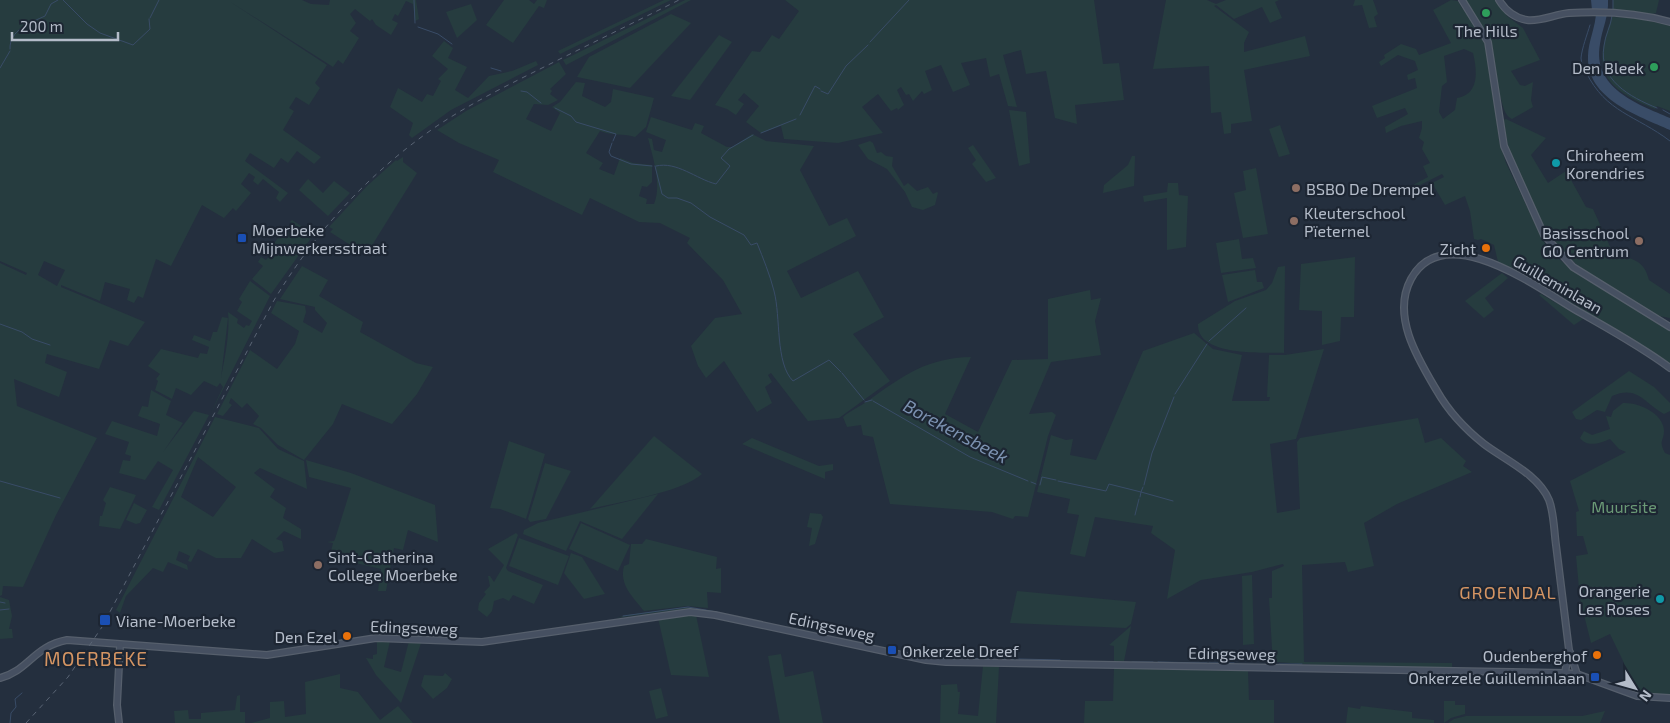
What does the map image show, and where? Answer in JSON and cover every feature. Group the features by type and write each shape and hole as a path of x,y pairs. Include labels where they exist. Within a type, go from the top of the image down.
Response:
{"main road":[{"name":"Guilleminlaan","path":"1462,0 1488,42 1504,146 1544,235 1573,267 1670,328"},
{"path":"1500,0 1508,11 1530,21 1560,14 1585,13 1656,18 1670,22"},
{"name":"Guilleminlaan","path":"1577,674 1569,650 1549,500 1530,478 1467,429 1444,402 1407,331 1403,314 1405,292 1417,271 1436,258 1455,254 1478,258 1516,273 1639,346 1670,368"},
{"name":"Edingseweg","path":"0,678 17,671 42,649 59,642 77,640 267,655 376,638 482,642 675,612 703,613 914,658 946,662 1564,673 1577,674 1637,696 1670,698"},
{"path":"119,723 117,706 120,644"},
{"name":"Guilleminlaan","path":"1564,673 1569,650"}],"green space":[{"path":"0,0 302,0 311,4 329,5 330,0 416,0 419,19 415,21 413,4 406,1 398,16 395,14 392,20 398,23 391,35 376,25 372,19 370,21 355,9 350,14 356,23 350,31 359,38 343,64 338,60 333,67 229,1 327,65 315,83 320,88 309,105 296,97 289,108 294,111 283,130 321,157 314,164 297,151 288,163 281,158 274,168 250,153 245,161 288,193 280,202 276,198 279,192 263,179 258,185 253,181 255,177 249,173 241,184 251,193 236,211 233,208 224,218 202,205 171,266 156,259 143,298 138,296 134,303 127,300 130,289 105,282 100,301 61,285 61,287 145,322 128,346 110,340 99,369 47,354 45,363 67,372 59,397 14,379 17,406 97,438 56,515 23,587 3,586 2,595 0,596 0,263 26,275 27,273 0,261","holes":["44,261 65,270 57,286 38,275"]},
{"path":"504,0 529,0 534,4 537,0 547,0 544,8 539,6 513,43 486,25"},
{"path":"664,0 671,0 560,54 558,51"},
{"path":"685,0 691,0 566,65 563,60"},
{"path":"785,0 1094,0 1103,64 1119,63 1124,100 1075,105 1077,124 1055,118 1046,71 1026,74 1021,50 1003,55 1017,107 1008,106 999,74 990,77 986,58 961,63 970,85 953,92 941,65 925,71 932,90 924,94 922,91 913,101 909,94 906,95 901,87 897,90 904,105 898,110 897,108 891,111 878,94 862,107 883,133 838,143 784,139 781,126 761,133 746,122 759,106 744,93 738,100 744,104 736,115 727,109 715,105 752,51 760,52 772,35 779,39 799,11"},
{"path":"1166,0 1207,0 1216,4 1226,0 1279,0 1275,2 1282,18 1270,23 1262,7 1234,19 1216,5 1214,6 1249,32 1244,43 1244,52 1305,36 1310,56 1244,70 1252,121 1231,124 1231,133 1224,134 1221,112 1211,113 1209,66 1153,69"},
{"path":"1355,0 1373,0 1378,14 1374,17 1377,27 1369,28 1362,5 1353,6"},
{"path":"1451,0 1458,1 1491,42 1464,0 1496,0 1507,16 1523,28 1540,60 1511,71 1520,85 1525,86 1533,82 1531,100 1533,107 1512,119 1506,114 1498,94 1494,95 1499,140 1506,163 1544,242 1555,256 1580,276 1670,330 1670,365 1530,276 1498,262 1494,245 1481,239 1474,239 1470,211 1465,196 1445,205 1432,183 1444,177 1442,174 1414,188 1413,185 1428,177 1423,166 1430,163 1422,149 1424,142 1419,138 1422,121 1401,126 1386,133 1385,127 1408,114 1405,108 1377,118 1372,106 1417,88 1415,78 1408,80 1407,75 1418,70 1415,61 1398,55 1381,66 1379,62 1385,58 1384,55 1401,44 1416,49 1419,55 1451,43 1433,10","holes":["1464,49 1473,53 1476,74 1473,86 1470,92 1457,98 1455,110 1443,119 1439,112 1442,86 1447,82 1444,56"]},
{"path":"1613,0 1659,0 1656,13 1652,14 1613,10"},
{"path":"471,4 477,20 457,38 446,12"},
{"path":"671,14 691,23 630,88 577,77 589,57"},
{"path":"1612,17 1634,18 1670,25 1670,111 1657,106 1655,109 1638,101 1613,85 1606,75 1603,64 1603,51"},
{"path":"719,35 732,42 690,100 671,96"},
{"path":"444,41 453,48 448,58 467,67 455,90 468,98 489,76 512,71 536,61 538,65 451,110 412,138 409,135 413,123 390,107 398,88 422,102 427,94 433,96 441,81 438,79 448,69 432,56"},
{"path":"559,62 566,74 550,89 552,91 550,94 558,100 548,105 534,104 526,119 551,131 560,113 552,107 560,102 576,82 585,83 582,96 605,107 611,102 613,89 654,98 646,127 635,137 600,131 586,153 603,163 599,169 614,175 620,158 633,163 652,165 652,182 647,187 642,186 639,196 647,199 646,204 654,204 657,188 656,171 648,138 652,139 654,150 662,152 666,140 646,132 651,117 692,130 695,123 704,126 701,133 727,147 732,147 752,134 766,141 814,146 800,170 829,226 847,218 856,236 787,271 801,298 858,271 884,317 853,334 890,381 839,418 808,421 771,373 768,375 772,382 765,387 772,403 757,412 724,361 706,378 698,366 691,346 715,318 742,314 723,280 687,243 690,238 660,223 639,222 590,198 582,215 493,172 499,160 459,143 437,130 466,111"},
{"path":"1009,110 1026,112 1030,163 1019,166"},
{"path":"1506,119 1546,138 1531,155 1548,183 1566,171 1586,207 1593,209 1612,251 1640,263 1649,280 1670,294 1670,318 1654,315 1580,268 1548,236 1511,160 1503,120"},
{"path":"1280,125 1290,154 1279,157 1269,129"},
{"path":"870,141 873,143 877,153 881,152 886,156 893,157 892,166 904,186 908,183 917,191 928,187 933,194 937,192 935,205 923,210 912,207 905,192 887,169 868,159 858,145"},
{"path":"973,145 996,178 986,182 972,164 976,160 968,148"},
{"path":"1132,156 1135,156 1134,186 1103,193 1104,185 1128,165"},
{"path":"403,157 403,162 417,173 366,255 330,232 333,229 329,227 367,186 396,160"},
{"path":"1256,168 1268,234 1243,238 1234,193 1246,190 1243,171"},
{"path":"308,179 323,193 334,181 350,193 328,216 299,190"},
{"path":"1168,183 1178,183 1179,195 1188,196 1186,247 1167,250 1167,198 1144,202 1143,196 1167,192"},
{"path":"292,220 314,234 271,294 252,279 263,266 258,262 261,257 266,260 272,252 275,254 277,251 272,246 285,229 296,237 300,236 303,232 290,222"},
{"path":"1239,239 1242,259 1253,258 1256,268 1221,273 1216,243"},
{"path":"1355,257 1354,317 1341,317 1340,341 1322,345 1322,311 1299,310 1301,264"},
{"path":"302,266 328,280 319,296 363,322 360,332 416,363 433,367 417,394 392,424 342,404 333,424 304,460 278,445 261,428 253,424 259,416 247,403 242,408 231,398 229,403 232,405 223,416 217,414 250,350 277,369 295,344 299,331 271,313 277,301 305,306 306,312 303,322 322,333 327,323 315,310 315,307 280,299"},
{"path":"1285,266 1284,353 1247,352 1219,347 1208,342 1201,335 1198,324 1235,301 1266,290 1272,283 1278,267"},
{"path":"1255,270 1257,282 1262,282 1264,288 1228,302 1222,275"},
{"path":"1502,273 1508,278 1485,298 1494,310 1484,318 1465,301"},
{"path":"250,281 270,296 211,413 223,387 220,383 217,387 204,381 191,395 176,388 172,399 155,390 158,381 156,379 160,374 148,366 161,349 198,358 200,353 207,354 209,347 192,340 194,335 210,341 213,332 217,332 222,317 228,318 228,312 238,319 237,323 244,328 246,325 249,326 252,321 237,311 242,302 239,299","holes":["228,318 228,337 221,378"]},
{"path":"1090,290 1091,300 1101,298 1095,321 1101,355 1051,362 1029,414 1052,412 1056,415 1048,436 1028,517 1015,516 1013,519 992,512 890,504 873,437 863,435 861,425 847,427 843,417 917,369 941,361 971,357 945,414 978,432 1012,360 1048,359 1048,299"},
{"path":"1541,294 1583,319 1574,325 1539,295"},
{"path":"1194,333 1213,349 1242,355 1232,401 1269,401 1270,397 1267,397 1269,355 1285,355 1324,349 1296,439 1270,444 1277,513 1300,509 1297,442 1300,438 1418,418 1425,443 1441,438 1466,461 1463,466 1472,472 1397,504 1364,523 1374,566 1348,572 1345,562 1302,565 1304,662 1452,663 1452,668 1328,666 1277,662 1273,665 1269,598 1272,598 1272,571 1284,566 1283,564 1252,572 1201,580 1167,599 1175,550 1151,533 1153,526 1095,517 1085,557 1070,554 1079,515 1067,513 1070,499 1037,492 1051,435 1066,440 1073,439 1070,455 1096,460 1143,351"},
{"path":"1629,371 1654,387 1670,403 1670,411 1664,414 1635,394 1621,393 1612,396 1605,412 1597,410 1581,420 1576,419 1572,412"},
{"path":"151,390 171,401 166,415 183,423 163,452 194,411 209,415 159,510 152,507 173,470 158,461 145,480 119,473 123,460 130,461 131,456 125,454 129,442 105,434 112,421 157,436 160,424 138,416 142,406 148,407"},
{"name":"Muursite","path":"1623,403 1636,404 1649,410 1659,418 1664,430 1662,446 1665,453 1670,455 1670,696 1640,694 1623,687 1624,663 1610,634 1591,643 1580,599 1576,556 1588,554 1583,536 1577,536 1576,512 1579,511 1570,481 1626,452 1619,449 1610,439 1590,444 1580,438 1584,431 1592,435 1610,429 1606,416 1611,417 1613,411"},
{"path":"215,417 259,428 278,449 304,461 307,489 260,468 254,473 275,489 270,497 286,508 283,518 301,529 301,539 284,531 276,539 282,541 284,551 274,553 252,539 241,558 216,558 198,549 191,562 188,561 190,556 179,551 176,560 187,565 188,570 168,562 163,572 153,568 126,596 120,613 116,610","holes":["198,457 236,487 213,517 181,497"]},
{"path":"654,436 702,474 692,481 665,492 590,509"},
{"path":"752,438 819,466 833,464 833,470 825,472 825,479 742,444"},
{"path":"509,441 545,454 526,519 500,509 490,508"},
{"path":"306,460 351,473 435,505 438,542 408,530 403,550 394,548 386,591 378,591 381,569 347,561 348,555 331,551 333,543 327,542 334,541 335,539 351,488 309,477"},
{"path":"545,463 571,471 546,519 530,522 528,519"},
{"path":"110,487 136,495 120,529 99,526 100,516 102,516 106,503 103,500"},
{"path":"658,494 622,539 580,521 566,551 523,534 524,530 538,523"},
{"path":"134,503 147,510 140,523 136,524 126,520"},
{"path":"810,513 821,514 823,517 815,544 809,546 812,528 807,527"},
{"path":"581,523 630,545 618,571 569,549"},
{"path":"516,533 518,535 506,568 508,571 543,585 534,604 513,595 509,601 503,598 494,601 492,611 487,617 478,610 479,603 486,594 484,592 490,586 488,576 494,582 504,565 488,549"},
{"path":"519,538 569,556 558,585 509,566"},
{"path":"646,539 717,557 716,569 721,568 721,593 707,592 708,608 687,606 644,611 625,585 623,573 624,566 629,564 631,544 642,544"},
{"path":"571,553 582,557 605,594 584,599 564,573"},
{"path":"1252,575 1254,644 1243,645 1242,576"},
{"path":"1017,591 1136,602 1131,624 1126,628 1010,623"},
{"path":"0,597 9,600 12,616 9,629 12,629 13,638 0,639"},
{"path":"687,607 720,612 678,610 616,618 627,615"},
{"path":"696,615 709,677 671,675 658,618"},
{"path":"1131,626 1124,661 1114,661 1114,646 1109,645"},
{"path":"377,641 390,641 384,667 401,672 409,641 421,643 401,703 376,675 366,658 373,659 373,655 377,654"},
{"path":"781,654 785,677 813,671 823,723 780,723 768,656"},
{"path":"983,666 999,667 996,723 940,723 941,685 957,684 958,692 960,692 958,714 978,716"},
{"path":"1114,668 1248,671 1249,700 1274,700 1274,723 1084,723 1085,701 1113,701"},
{"path":"445,673 452,679 447,688 433,699 421,686 424,675 443,676"},
{"path":"340,674 340,688 358,692 380,720 398,706 413,723 251,723 270,718 270,702 284,701 285,717 306,714 305,682"},
{"path":"661,688 668,716 656,719 649,691"},
{"path":"240,695 240,712 245,712 245,723 175,723 174,711 188,710 189,719 201,719 201,713 235,710 237,696"},
{"path":"1444,701 1455,701 1455,705 1465,705 1465,714 1451,718 1444,723"},
{"path":"1361,706 1412,712 1412,718 1434,720 1434,723 1346,723 1348,707 1360,709"},
{"path":"1605,711 1600,723 1448,723 1454,719 1466,716 1582,716"}],"water":[{"path":"1591,0 1608,0 1600,44 1599,59 1603,72 1610,83 1631,100 1670,118 1670,130 1644,119 1617,104 1605,95 1596,84 1590,71 1588,56 1596,11 1592,10"}],"waterway":[{"path":"10,49 13,37 17,32 45,16 51,4 58,0"},
{"path":"63,0 87,24 100,33 133,45 150,29 149,19"},
{"path":"150,18 159,0"},
{"name":"Borekensbeek","path":"414,0 415,23"},
{"path":"870,42 909,0"},
{"path":"1613,0 1613,12"},
{"path":"1612,16 1604,46 1603,58 1606,68 1618,86 1627,93 1657,108"},
{"path":"1590,25 1581,58 1594,86 1612,105 1670,141"},
{"name":"Borekensbeek","path":"418,27 438,34 452,44"},
{"path":"821,91 828,94 846,66 868,45"},
{"path":"0,68 10,51"},
{"name":"Borekensbeek","path":"491,68 501,71"},
{"path":"800,115 815,86 820,89"},
{"name":"Borekensbeek","path":"521,91 527,92 541,103"},
{"name":"Borekensbeek","path":"555,108 571,116 576,122 616,134 613,141"},
{"path":"1663,110 1670,114"},
{"path":"761,133 796,119"},
{"path":"656,166 664,165 679,168 716,184 730,166 721,158 729,149 753,135"},
{"name":"Borekensbeek","path":"612,143 609,152 611,156 631,164 652,166"},
{"name":"Borekensbeek","path":"655,166 662,194 668,198 677,198 691,203 710,217 744,235 751,245 757,243 774,291 783,363 793,381 829,360 841,372"},
{"name":"Borekensbeek","path":"1209,341 1246,308"},
{"path":"0,324 50,345"},
{"name":"Borekensbeek","path":"1175,394 1207,344"},
{"name":"Borekensbeek","path":"842,373 864,400"},
{"name":"Borekensbeek","path":"1144,485 1152,453 1174,397"},
{"name":"Borekensbeek","path":"865,402 872,400"},
{"name":"Borekensbeek","path":"873,401 970,457 1028,481"},
{"name":"Borekensbeek","path":"1040,485 1042,477 1056,480"},
{"path":"0,481 60,498"},
{"name":"Borekensbeek","path":"1058,481 1106,491 1109,484 1141,492 1143,487"},
{"name":"Borekensbeek","path":"1031,482 1036,484"},
{"path":"1140,497 1141,492 1173,501"},
{"path":"1135,515 1139,499"},
{"path":"0,602 5,603"},
{"path":"623,616 688,607 717,612"},
{"path":"0,610 9,609"},
{"path":"939,658 994,659"},
{"path":"1004,659 1016,659"},
{"path":"1019,659 1060,660"},
{"path":"1132,662 1153,662"},
{"path":"1158,662 1207,663"},
{"path":"1209,663 1225,663"},
{"path":"1229,663 1234,663"},
{"path":"1279,664 1302,664"},
{"path":"10,723 11,713 16,707 15,699 22,693"}],"railway":[{"path":"26,723 68,677 102,627 273,302 306,252 344,206 387,165 447,119 503,88 679,0"}],"place":[{"name":"The Hills","path":"1486,13"},
{"name":"Den Bleek","path":"1654,67"},
{"name":"Chiroheem Korendries","path":"1556,163"},
{"name":"BSBO De Drempel","path":"1296,188"},
{"name":"Kleuterschool Pïeternel","path":"1294,221"},
{"name":"Moerbeke Mijnwerkersstraat","path":"242,238"},
{"name":"Basisschool GO Centrum","path":"1639,241"},
{"name":"Zicht","path":"1486,248"},
{"name":"Sint-Catherina College Moerbeke","path":"318,565"},
{"name":"Orangerie Les Roses","path":"1660,599"},
{"name":"Viane-Moerbeke","path":"105,620"},
{"name":"Den Ezel","path":"347,636"},
{"name":"Onkerzele Dreef","path":"892,650"},
{"name":"Oudenberghof","path":"1597,655"},
{"name":"Onkerzele Guilleminlaan","path":"1595,677"}],"district":[{"name":"GROENDAL","path":"1508,592"},
{"name":"MOERBEKE","path":"96,658"}]}
